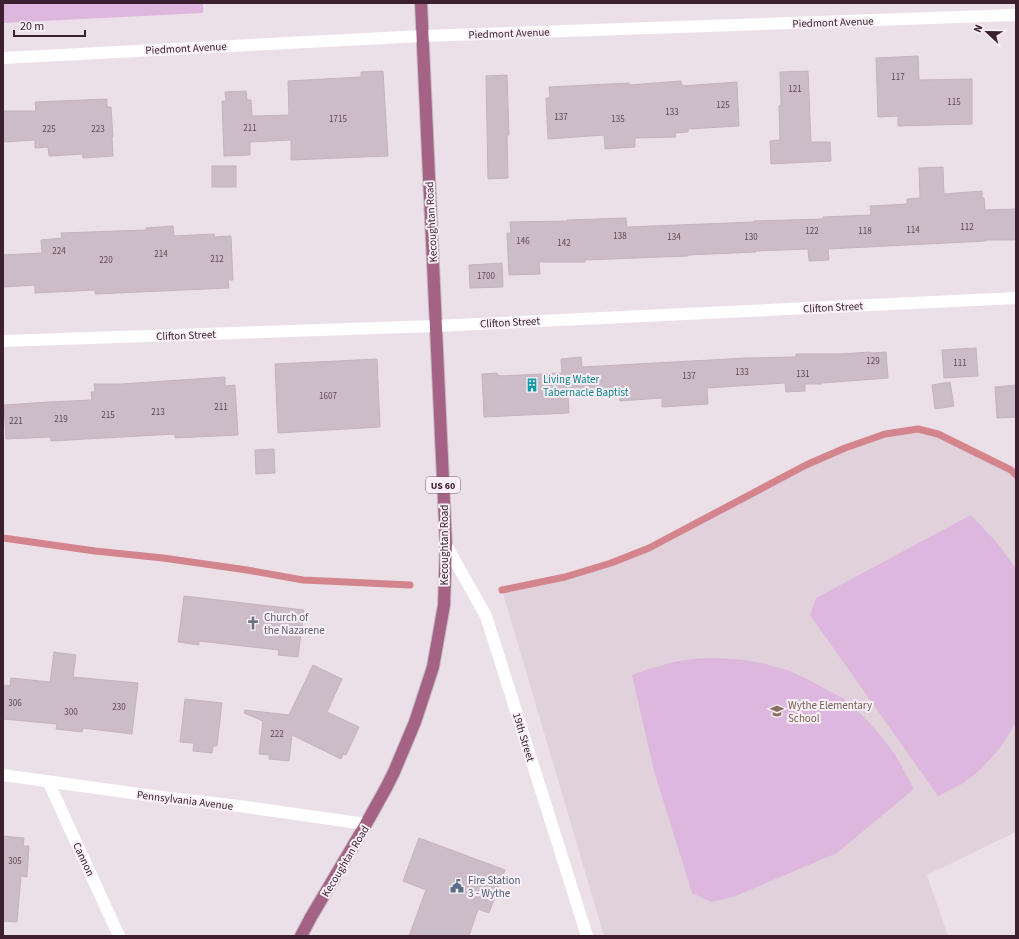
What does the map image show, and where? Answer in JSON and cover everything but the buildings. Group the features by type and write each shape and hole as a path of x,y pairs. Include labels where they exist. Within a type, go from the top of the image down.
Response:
{"main road":[{"name":"Kecoughtan Road","path":"302,936 311,917 366,824 394,772 414,724 433,666 444,605 446,545 421,3"}],"street":[{"name":"Piedmont Avenue","path":"3,58 423,36 1016,15"},
{"name":"Clifton Street","path":"3,341 436,326 1016,298"},
{"name":"19th Street","path":"446,545 486,616 587,936"},
{"name":"Pennsylvania Avenue","path":"3,775 366,824"},
{"name":"Cannon","path":"48,781 119,936"}],"shaded area":[{"path":"3,3 203,3 203,13 3,23"},
{"name":"Wythe Elementary School","path":"918,429 938,434 1011,470 1016,475 1016,832 927,875 948,936 604,936 502,590 565,577 611,563 649,548 806,465 845,448 885,434"},
{"path":"971,515 998,544 1016,569 1016,723 1000,748 980,770 962,784 938,796 810,615 816,598"},
{"path":"718,658 744,660 766,664 790,671 844,699 865,718 881,736 896,756 914,789 837,853 733,897 711,902 692,893 654,771 632,675 677,661"}],"waterway":[{"path":"502,590 565,577 611,563 649,548 806,465 845,448 885,434 918,429 938,434 1011,470 1016,475"},
{"path":"3,538 95,551 163,558 303,580 410,585"}],"place":[{"name":"Living Water Tabernacle Baptist","path":"532,385"},
{"name":"Church of the Nazarene","path":"253,623"},
{"name":"Wythe Elementary School","path":"777,711"},
{"name":"Fire Station 3 - Wythe","path":"457,886"}]}
